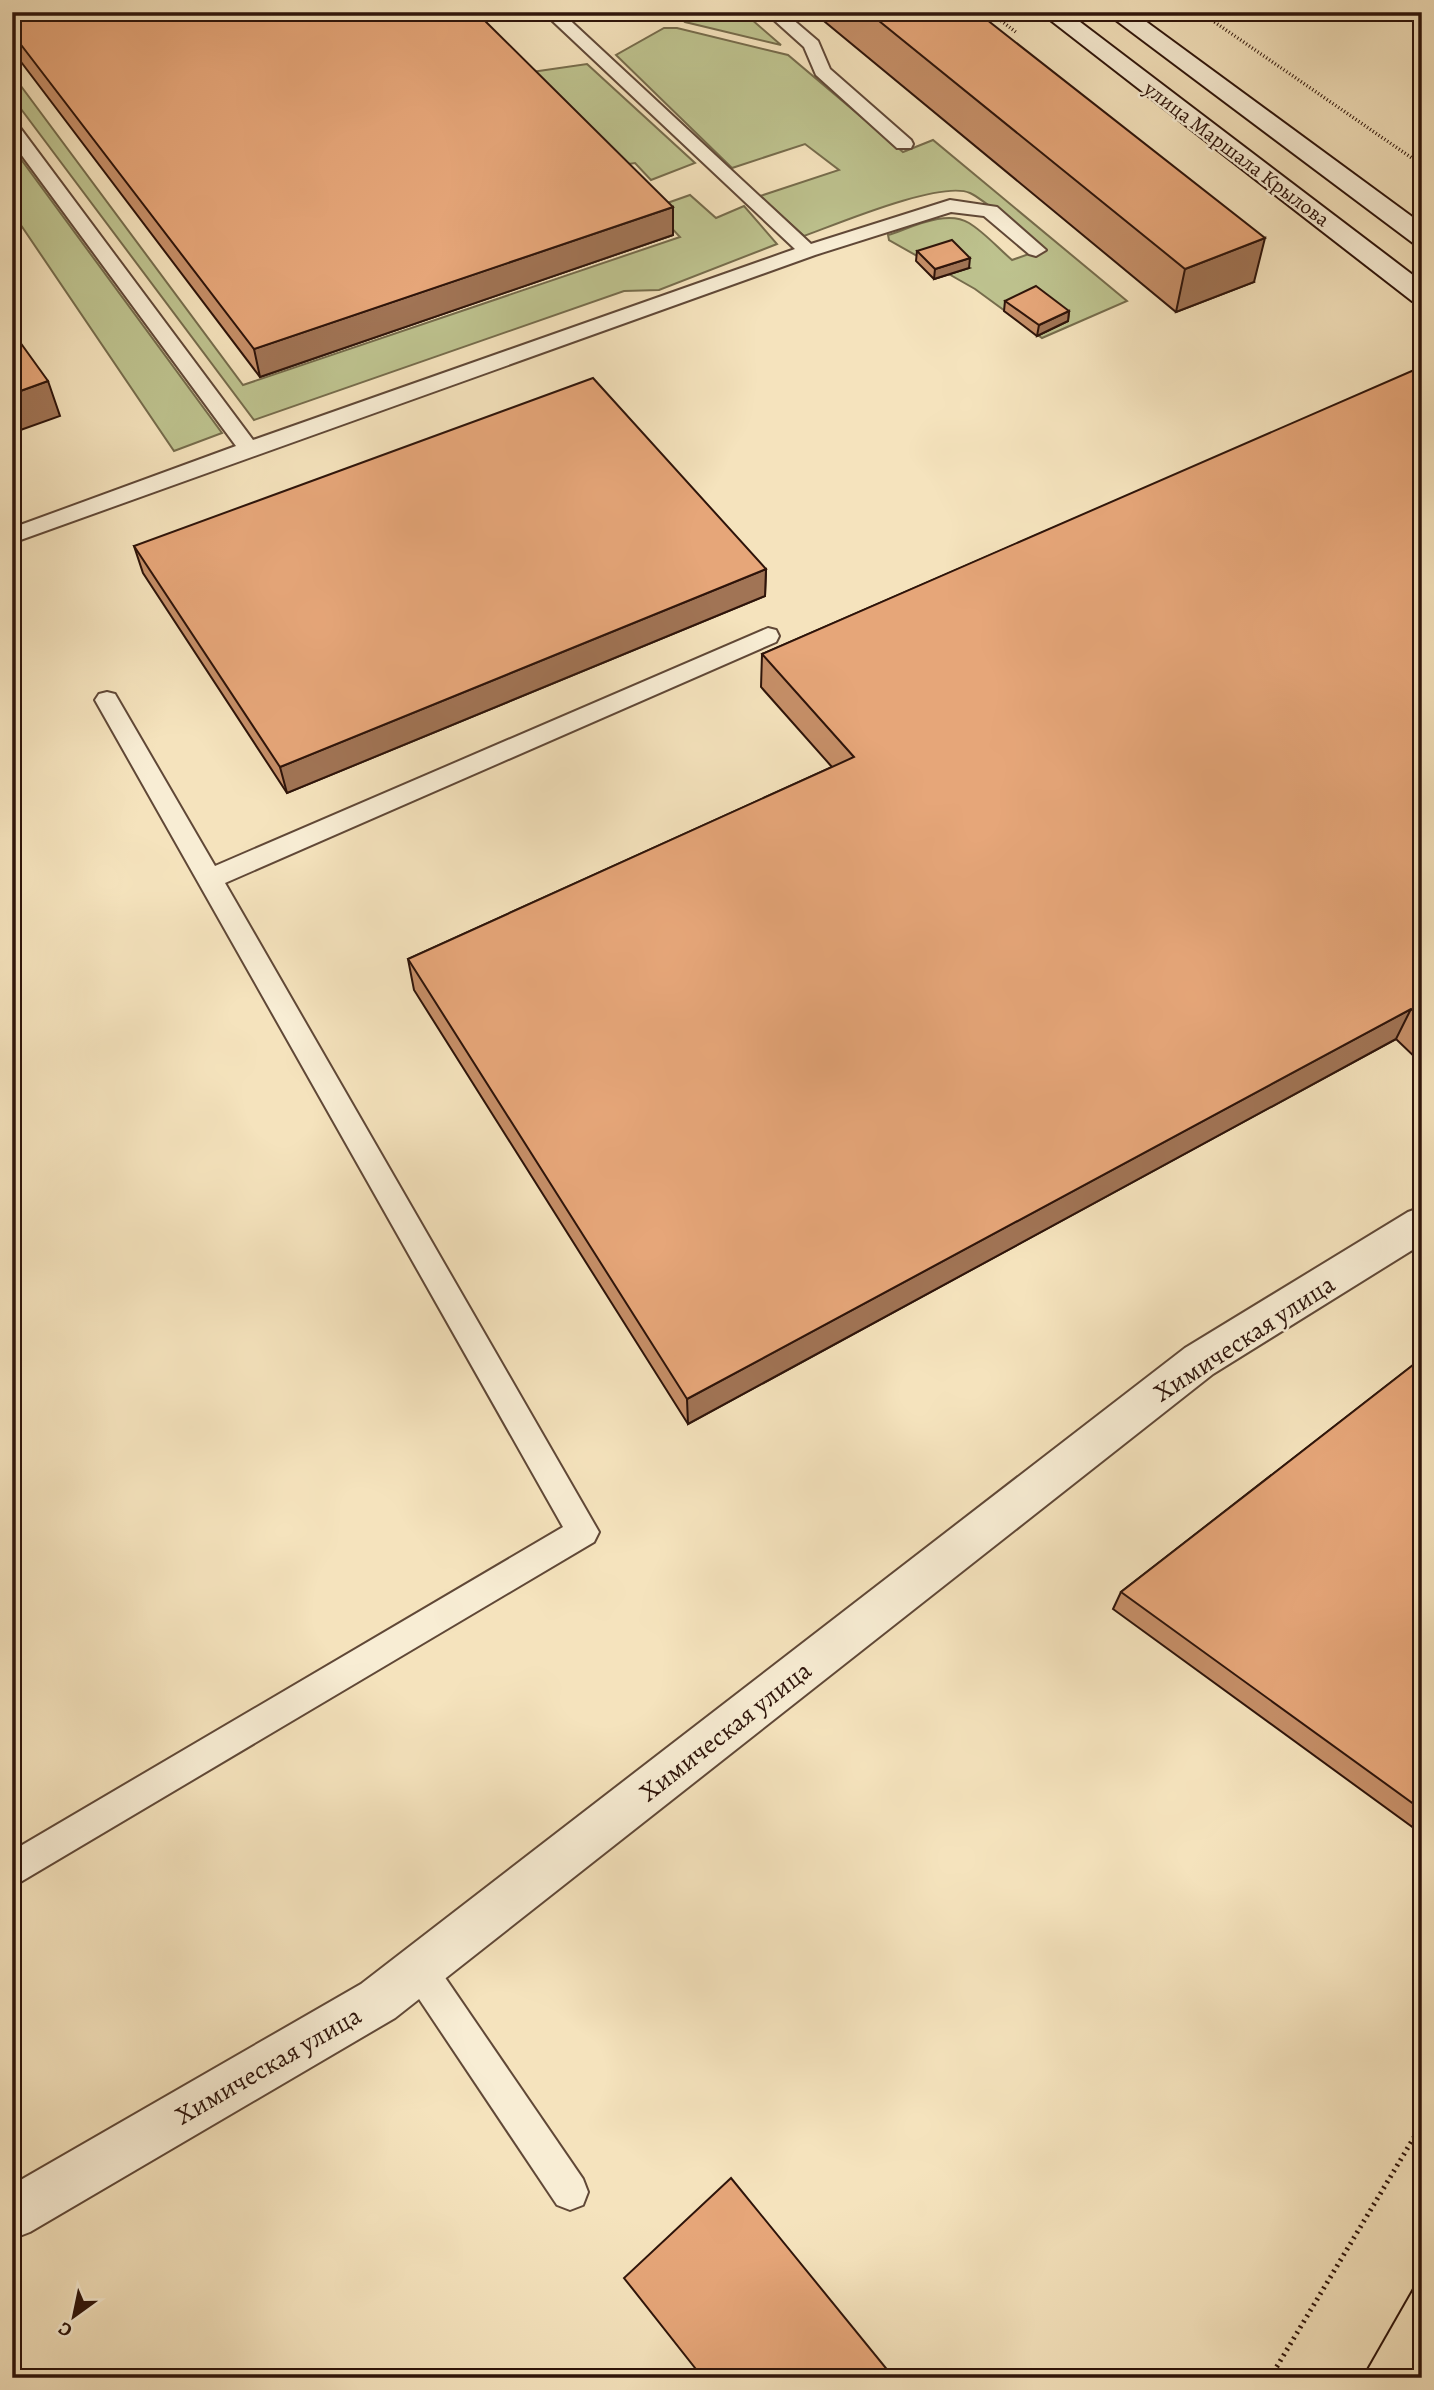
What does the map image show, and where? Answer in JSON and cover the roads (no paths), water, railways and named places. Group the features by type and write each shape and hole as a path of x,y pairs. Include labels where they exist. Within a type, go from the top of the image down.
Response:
{"main road":[{"name":"улица Маршала Крылова","path":"1052,12 1422,295"},
{"name":"улица Маршала Крылова","path":"1117,12 1422,237"},
{"name":"Химическая улица","path":"12,2214 378,2001 1199,1362 1422,1224"}],"lane":[{"path":"551,12 808,251"},
{"path":"773,12 812,46 822,71 904,144"},
{"path":"12,130 249,449"},
{"path":"12,536 808,251 950,206 990,211 1036,250"},
{"path":"210,878 768,636"},
{"path":"12,1870 583,1532 107,700"},
{"path":"419,1969 570,2192"}],"tram line":[{"path":"1362,2378 1422,2273"}]}
